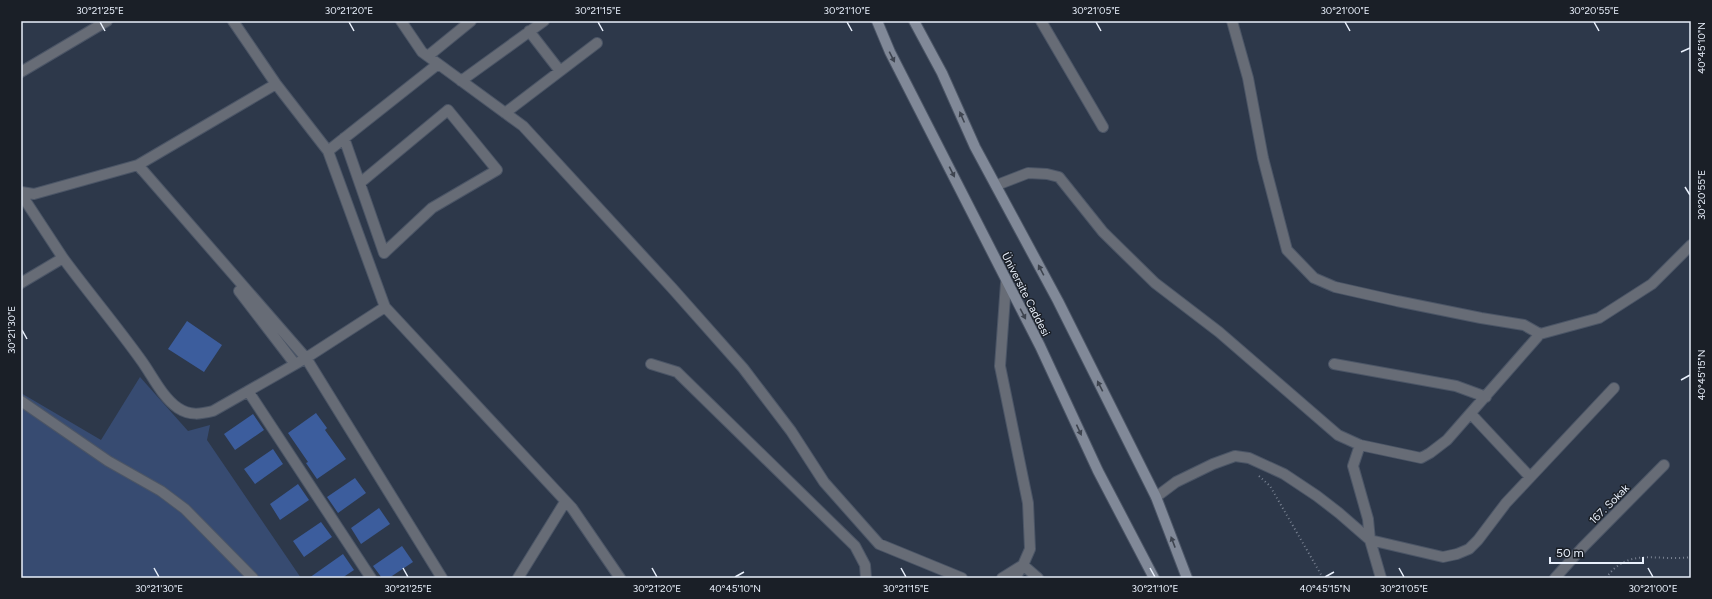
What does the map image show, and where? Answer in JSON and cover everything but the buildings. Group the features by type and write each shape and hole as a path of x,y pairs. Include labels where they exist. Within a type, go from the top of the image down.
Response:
{"main road":[{"name":"Üniversite Caddesi","path":"877,21 890,52 940,148 1006,283 1040,346 1098,471 1154,578"},
{"path":"914,21 942,73 976,147 1058,302 1156,497 1187,578"}],"street":[{"path":"21,72 107,21"},
{"path":"233,21 276,84 328,151 385,307 572,508 620,578"},
{"path":"401,21 422,52 523,126 672,288 743,368 791,431 824,482 879,544 962,578"},
{"path":"428,56 471,21"},
{"path":"461,81 544,21"},
{"path":"1040,21 1103,127"},
{"path":"1232,21 1248,78 1263,158 1288,250 1314,278 1335,287 1397,301 1524,325 1540,334"},
{"path":"529,32 560,71"},
{"path":"505,113 597,42"},
{"path":"328,151 438,64"},
{"path":"21,193 34,194 138,165 276,84"},
{"path":"344,138 384,253 432,208 497,170 448,110 360,183"},
{"path":"138,165 306,358 442,578"},
{"path":"138,165 211,255 295,364"},
{"path":"997,185 1028,174 1047,174 1059,177 1103,232 1155,283 1218,332 1338,434 1360,446 1421,458 1447,440 1472,414 1540,334 1599,318 1652,284 1691,245"},
{"path":"21,193 63,258 141,360 163,392 178,408 189,413 199,415 213,411 306,358 385,307"},
{"path":"21,283 63,258"},
{"path":"1006,283 1000,366 1028,503 1030,548 1023,565 1015,578"},
{"path":"651,364 677,372 818,509 855,546 864,565 866,578"},
{"path":"1334,364 1456,386 1486,397"},
{"path":"1156,497 1176,482 1213,464 1235,456 1249,458 1284,474 1317,496 1370,540 1443,557 1457,554 1469,548 1478,540 1506,502 1614,388"},
{"path":"248,391 371,578"},
{"path":"21,401 108,461 161,491 185,509 253,578"},
{"path":"1472,414 1530,477"},
{"path":"1360,446 1354,466 1368,519 1370,540 1381,578"},
{"name":"167. Sokak","path":"1555,578 1582,548 1664,465"},
{"path":"518,578 565,502"},
{"path":"1002,578 1023,565"},
{"path":"1023,565 1038,578"}],"path":[{"path":"1255,471 1270,486 1322,578"},
{"path":"1606,578 1612,569 1627,560 1639,557 1676,559 1691,557"}],"shaded area":[{"path":"140,377 188,431 210,425 207,440 301,578 24,578 21,574 21,393 101,440"}]}
